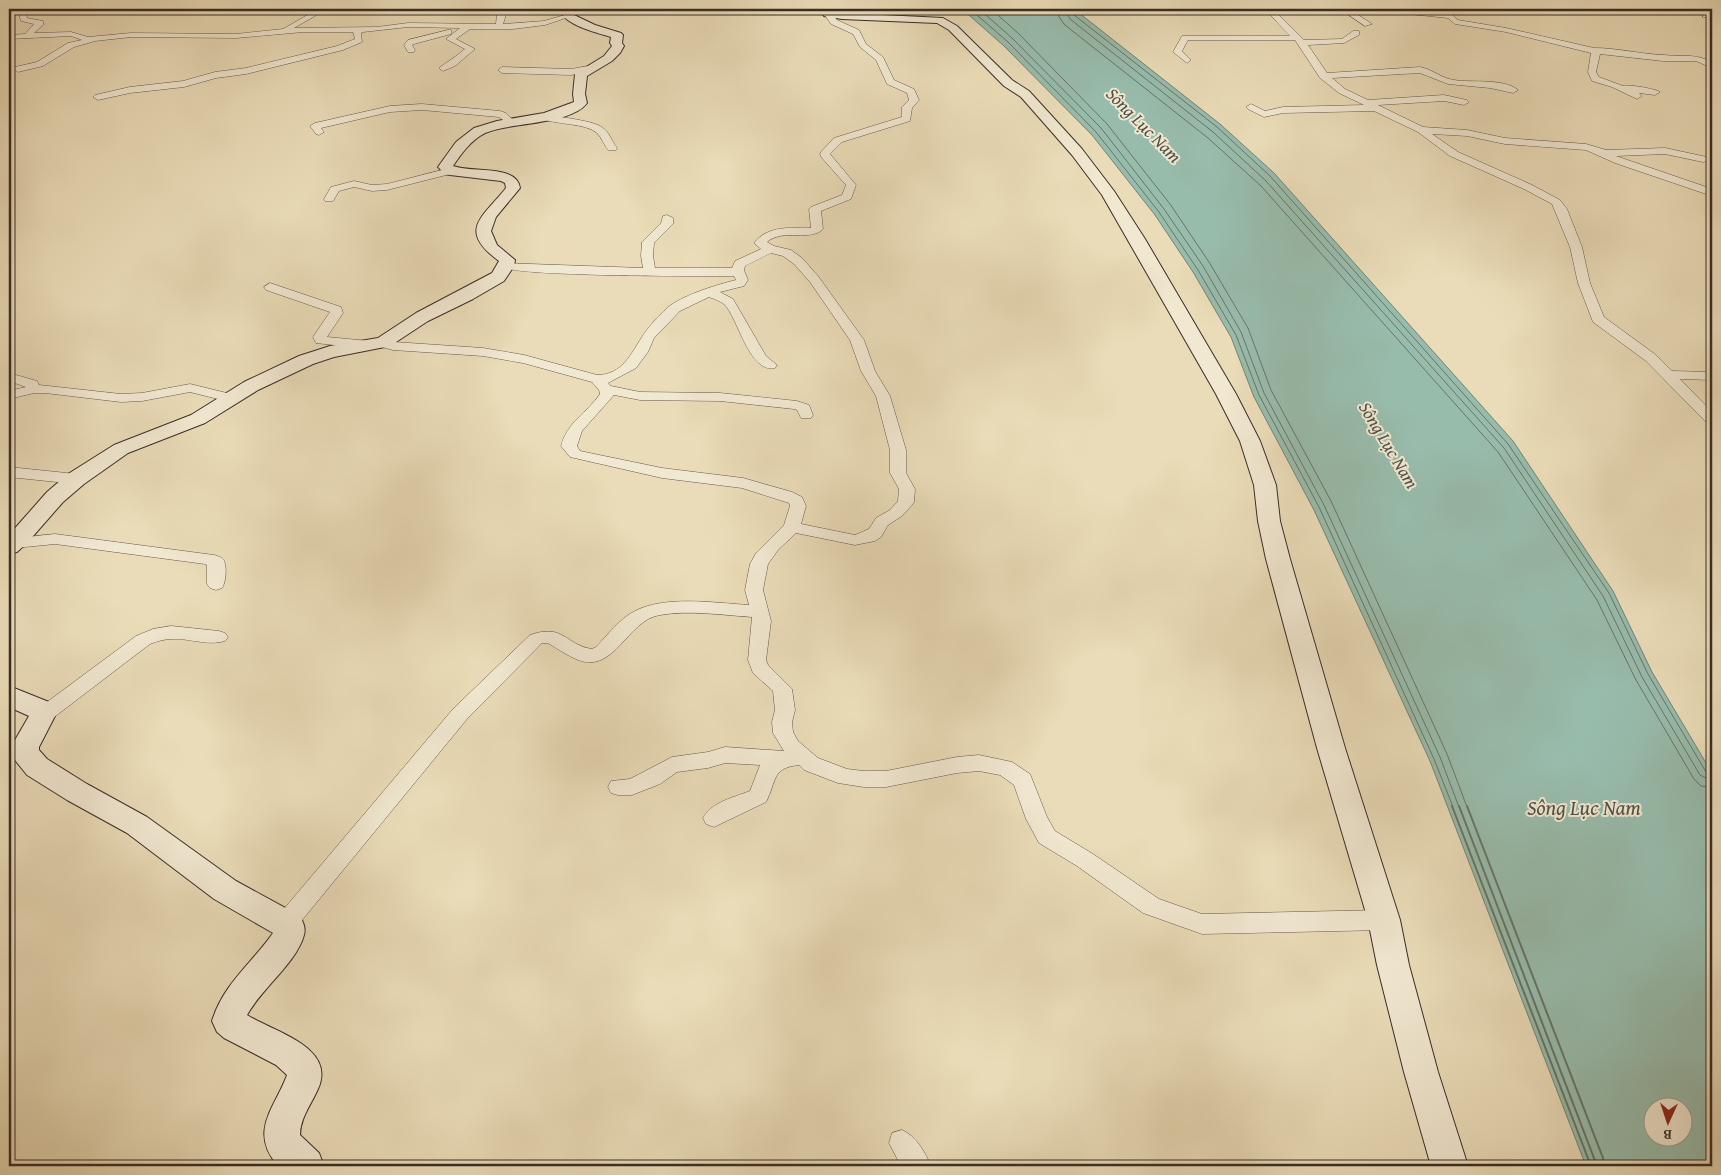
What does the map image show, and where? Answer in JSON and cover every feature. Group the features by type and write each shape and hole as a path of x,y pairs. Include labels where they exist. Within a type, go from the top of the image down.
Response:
{"street":[{"path":"284,31 323,9"},
{"path":"499,28 501,12 504,9"},
{"path":"1173,9 1188,11 1198,9"},
{"path":"1269,9 1284,9"},
{"path":"1269,9 1300,40 1323,76 1342,91 1421,130 1454,154 1528,187 1556,202 1561,209 1576,247 1584,282 1598,318 1651,358 1712,420"},
{"path":"1344,9 1368,24"},
{"path":"1381,9 1451,16 1455,22"},
{"path":"1708,9 1706,14 1712,16"},
{"path":"9,11 22,12 23,17"},
{"path":"23,17 36,11"},
{"path":"792,527 855,540 869,537 875,533 882,522 896,513 906,502 907,489 898,473 898,450 883,396 868,371 857,340 814,279 801,264 787,254 770,249 760,243 767,236 776,233 814,231 817,229 816,209 848,197 851,185 825,154 838,140 907,119 907,107 914,100 911,92 890,82 880,59 863,45 856,32 834,22 826,11"},
{"path":"826,11 873,18 931,18 939,20 953,28 1008,83 1025,94 1077,152 1109,194 1226,394 1259,464 1265,485 1269,521 1278,559 1331,748 1384,920 1393,965 1421,1072 1450,1166"},
{"path":"9,37 28,34 71,34 84,39 131,35 236,36 284,31 377,29 400,25 499,28 535,25 570,12 591,27 617,35 616,42 618,48 616,52 610,58 581,74 579,94 581,103 576,107 546,117 486,128 475,133 461,145 445,167 450,171"},
{"path":"23,17 40,23 28,34"},
{"path":"366,22 386,20 400,25"},
{"path":"1435,24 1455,22 1506,30 1594,51 1609,51 1663,58 1693,58 1712,65"},
{"path":"410,50 408,45 411,42 465,27"},
{"path":"443,68 452,64 471,49 450,38 465,27"},
{"path":"98,96 184,84 215,75 262,68 340,48 359,40 357,32 360,30"},
{"path":"1188,60 1177,52 1185,38 1240,36 1344,41 1356,33"},
{"path":"18,69 40,64 71,45 99,38"},
{"path":"1594,51 1596,53 1592,72 1600,82 1655,92"},
{"path":"1360,73 1366,64 1374,62"},
{"path":"502,70 571,72 588,69"},
{"path":"1323,76 1377,70 1423,70 1439,80 1490,84 1513,90"},
{"path":"181,94 178,93 184,84"},
{"path":"1615,86 1637,96"},
{"path":"1251,107 1264,114 1283,110 1444,98 1464,102"},
{"path":"319,132 315,126 382,110 408,108 500,114 511,123"},
{"path":"546,117 556,121 584,124 598,129 612,148"},
{"path":"1421,130 1459,132 1505,141 1586,147 1604,153 1619,161 1712,194"},
{"path":"1604,153 1665,151 1703,159"},
{"path":"12,545 54,497 76,479 121,449 198,419 230,398 306,360 330,352 376,344 422,317 491,282 501,274 506,266 507,260 491,247 483,233 494,208 513,188 512,182 505,177 450,171 387,187 351,185 335,189 329,199"},
{"path":"650,271 647,256 648,242 667,224 667,218"},
{"path":"602,384 631,365 641,352 648,337 676,308 709,292 740,283 742,280 738,272 739,264 770,249"},
{"path":"506,266 576,271 601,269 738,272"},
{"path":"270,287 326,304 336,310 337,313 320,337 320,340 499,354 567,369 602,384 640,396 720,396 797,405 804,408 806,415"},
{"path":"709,292 730,302 761,358 770,366"},
{"path":"1668,375 1712,376"},
{"path":"9,377 32,384 34,389"},
{"path":"602,384 608,394 583,418 572,435 569,446 575,454 662,473 743,482 786,494 796,500 798,506 793,518 792,527 772,546 758,564 754,590 762,621 757,660 760,668 782,689 786,710 782,722 783,733 790,746 811,764 836,774 864,779 886,779 957,765 979,763 1006,768 1023,780 1037,819 1047,837 1085,860 1151,906 1202,924 1384,920"},
{"path":"9,395 34,389 65,390 102,397 122,398 190,388 230,398"},
{"path":"9,472 76,479"},
{"path":"12,545 55,539 208,560 216,562 216,584"},
{"path":"286,923 460,714 536,639 551,636 584,655 593,656 603,652 624,628 641,615 658,610 687,608 758,610"},
{"path":"219,637 168,631 155,634 143,640 42,716 25,747 24,753 37,767 136,825 238,898 286,923 290,929 287,938 238,1000 229,1015 228,1021 293,1058 305,1070 307,1074 286,1116 282,1133 283,1142 288,1150 306,1166"},
{"path":"9,696 40,709 42,716"},
{"path":"618,787 632,787 653,778 672,765 708,760 725,755 780,759 801,756"},
{"path":"714,818 722,812 759,796 768,770 780,759"},
{"path":"902,1143 918,1166"}],"water":[{"name":"Sông Lục Nam","path":"962,9 1074,9 1220,124 1274,173 1513,441 1613,591 1652,672 1712,773 1712,1166 1586,1166 1430,761 1314,510 1254,397 1231,337 1193,272 1155,215 1092,135 1004,46"}]}
